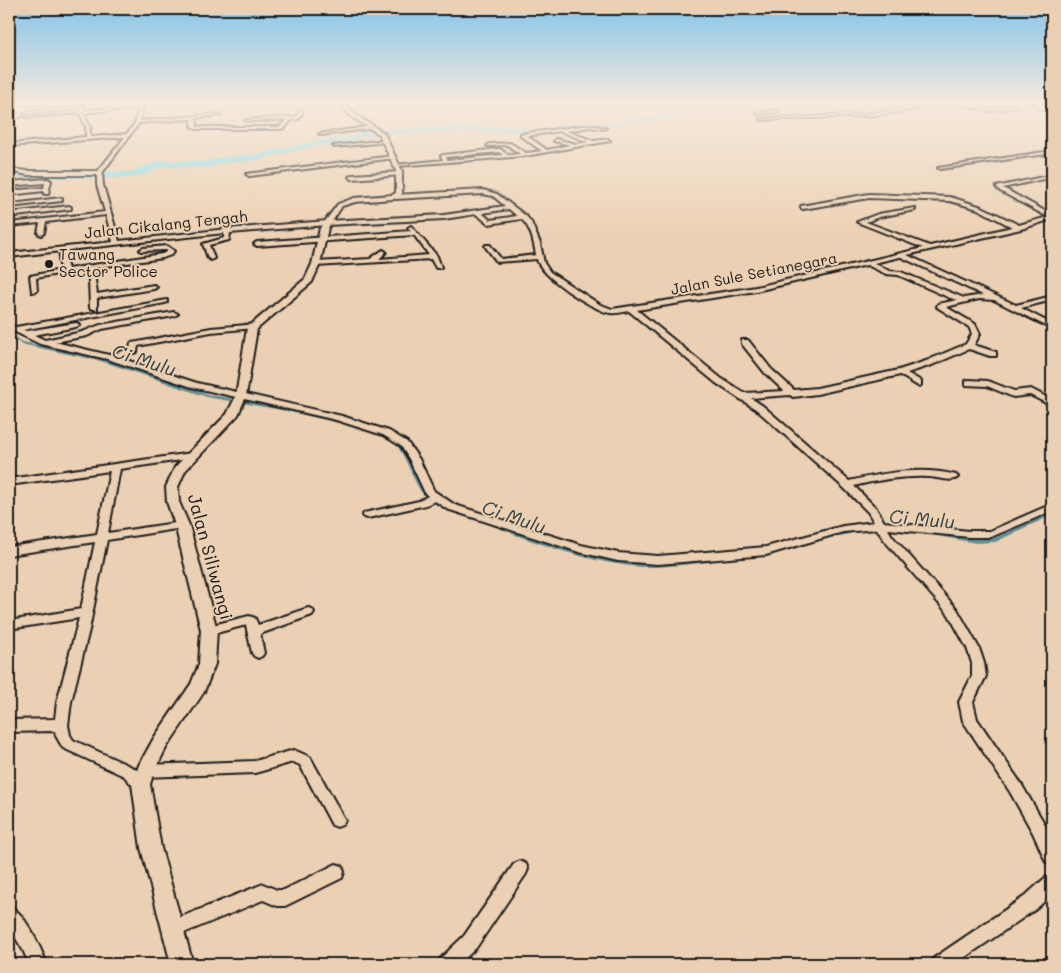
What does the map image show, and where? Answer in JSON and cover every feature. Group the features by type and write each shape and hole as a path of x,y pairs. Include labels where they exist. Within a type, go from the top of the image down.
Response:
{"street":[{"path":"99,174 117,149"},
{"path":"109,357 132,351 134,350 134,345 138,344 210,330 255,326 306,284 316,264 327,223 340,205 346,201 395,196 400,192 399,170 389,149"},
{"path":"446,162 444,156 457,152 509,149"},
{"path":"517,149 525,155"},
{"path":"543,149 547,152"},
{"path":"352,177 446,162 525,155 559,149"},
{"path":"500,150 507,157"},
{"path":"940,168 1046,151 1052,156"},
{"path":"250,174 392,157"},
{"path":"478,160 482,166"},
{"path":"454,162 460,170"},
{"path":"9,170 99,174"},
{"path":"99,174 116,242"},
{"path":"1042,222 1052,217 1002,190 999,186 1052,176"},
{"path":"9,184 48,181 46,191 9,193"},
{"name":"Jalan Sule Setianegara","path":"395,196 487,192 495,195 524,217 532,231 545,270 596,306 611,311 632,310 756,290 906,257 1042,222"},
{"path":"803,207 869,196 949,199 980,208 1019,228"},
{"path":"10,220 11,205 60,200"},
{"path":"10,220 69,207 67,218"},
{"name":"Jalan Cikalang Tengah","path":"9,255 228,231 277,223 304,224 404,219 511,207"},
{"path":"913,209 878,216 860,222 932,250"},
{"path":"478,212 489,222 524,217"},
{"path":"10,220 43,221 109,213"},
{"path":"304,224 306,217"},
{"path":"404,219 435,257 438,267"},
{"path":"41,232 43,221"},
{"path":"1042,222 1052,226"},
{"path":"211,258 206,244 227,239 228,231"},
{"path":"257,244 415,233"},
{"path":"143,259 144,240"},
{"path":"488,246 499,261 540,257"},
{"path":"65,248 62,260 65,271"},
{"path":"34,291 32,277 166,255 171,251 168,248 143,250"},
{"path":"372,261 383,252"},
{"path":"316,264 435,257"},
{"path":"878,267 906,257 1015,307 1052,327"},
{"path":"870,264 888,273 899,273 958,299 977,295"},
{"path":"922,266 950,280 930,286"},
{"path":"88,267 91,273 94,308"},
{"path":"93,298 154,287"},
{"path":"744,396 817,392 901,372 929,363 969,346 976,334 972,326 941,306 979,297 994,298"},
{"path":"1015,307 1052,298"},
{"path":"16,332 165,301"},
{"path":"632,310 719,381 744,396 848,485 872,510 882,528 953,612 973,648 979,670 966,702 970,721 1015,787 1040,828 1052,857"},
{"path":"43,342 84,334 100,327 174,314"},
{"path":"16,332 76,325"},
{"name":"Jalan Siliwangi","path":"143,777 160,743 198,687 206,664 209,630 182,525 173,502 172,486 179,470 232,416 239,400 248,344 255,326"},
{"path":"16,332 43,342 109,357 239,400 355,422 396,438 404,444 425,485 434,498 451,507 578,548 635,560 665,560 766,550 843,529 882,528 991,534 1052,507"},
{"path":"745,342 768,370 793,394"},
{"path":"969,346 993,354"},
{"path":"901,372 918,383"},
{"path":"969,383 988,384 1013,394 1031,392 1052,403"},
{"path":"9,482 192,456"},
{"path":"116,467 86,612 64,702 61,725 62,736 68,744 143,777 254,767 289,756 298,757 305,761 337,820"},
{"path":"848,485 877,477 933,474 953,477"},
{"path":"368,515 422,503 434,498"},
{"path":"9,551 182,525"},
{"path":"9,625 86,612"},
{"path":"254,631 308,612"},
{"path":"209,630 246,619 251,621 258,653"},
{"path":"9,726 61,725"},
{"path":"143,777 151,848 182,964"},
{"path":"447,964 470,942 520,869"},
{"path":"172,928 263,892 278,898 285,898 336,872"},
{"path":"940,964 1030,903 1052,883"},
{"path":"11,914 29,944 38,964"}],"waterway":[{"path":"9,173 24,175 131,175 143,172 159,164 205,165 225,160 253,158 297,149"},
{"name":"Ci Mulu","path":"9,334 22,343 102,360 168,382"},
{"name":"Ci Mulu","path":"168,382 209,396 285,409 350,424"},
{"name":"Ci Mulu","path":"395,441 402,450 420,488 426,496 445,507"},
{"name":"Ci Mulu","path":"1009,533 1052,514"},
{"name":"Ci Mulu","path":"475,518 517,533"},
{"name":"Ci Mulu","path":"849,532 855,531"},
{"name":"Ci Mulu","path":"513,532 577,553 609,561 659,565 711,560"},
{"name":"Ci Mulu","path":"830,536 849,532"},
{"name":"Ci Mulu","path":"843,533 849,532"},
{"name":"Ci Mulu","path":"929,532 934,533"},
{"name":"Ci Mulu","path":"929,532 976,541 995,540 1012,532"}],"place":[{"name":"Tawang Sector Police","path":"49,264"}]}
